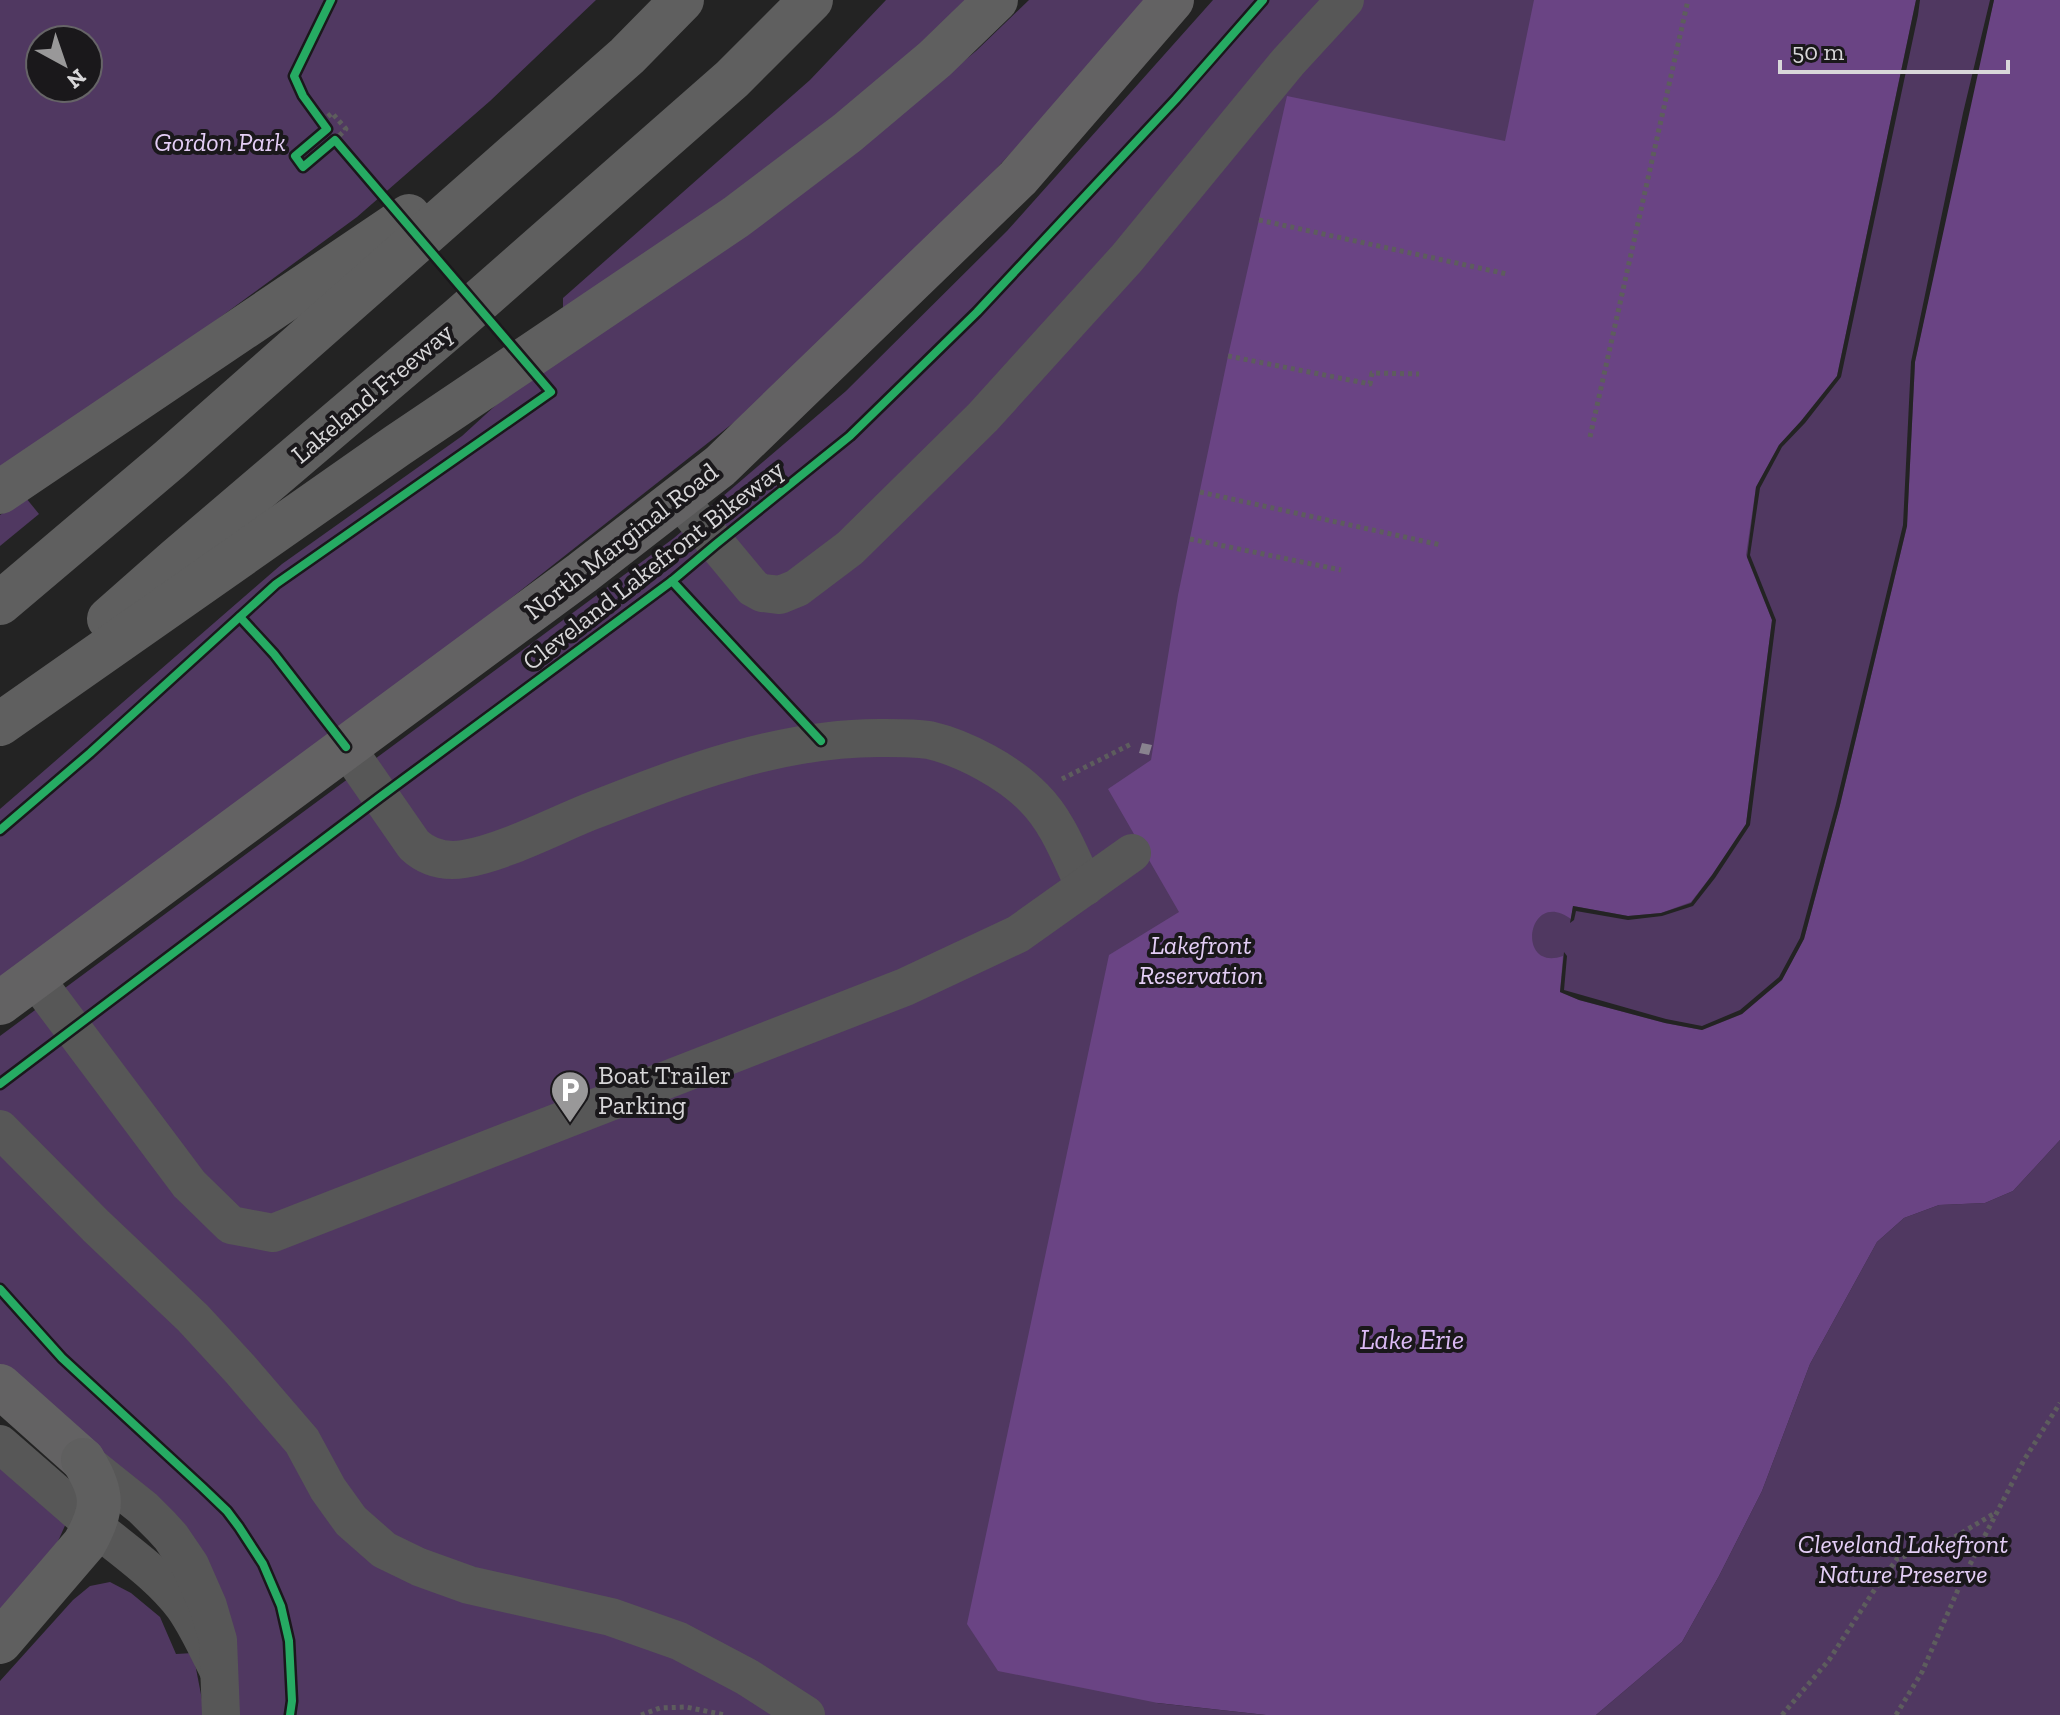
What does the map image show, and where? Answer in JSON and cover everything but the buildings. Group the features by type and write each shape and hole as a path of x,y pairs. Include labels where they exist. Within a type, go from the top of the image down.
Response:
{"highway":[{"path":"627,56 668,0"},
{"path":"0,603 169,460 627,56 682,0"},
{"name":"Lakeland Freeway","path":"0,716 177,559 661,142 732,79 811,0"},
{"path":"0,724 398,445 736,217 847,133 935,59 996,0"},
{"path":"0,492 560,113"},
{"path":"0,1642 84,1544 94,1526 99,1513 98,1486 83,1460"}],"main road":[{"name":"North Marginal Road","path":"0,1003 582,573 720,466 1018,178 1172,0"},
{"path":"0,1386 83,1460"}],"street":[{"path":"679,499 753,588 762,593 780,595 797,588 850,548 983,417 1127,258 1288,62 1345,0"},
{"path":"346,747 414,845 424,854 465,859 502,848 673,779 746,757 821,741 863,737 929,741 977,759 1018,783 1052,820 1085,887"},
{"path":"34,977 189,1184 231,1225 273,1233 905,987 1018,934 1132,853"},
{"path":"0,1129 193,1318 240,1369 302,1441 328,1489 351,1521 384,1550 469,1585 611,1617 679,1641 747,1677 806,1715"},
{"path":"0,1444 166,1586 199,1631 219,1672"},
{"path":"83,1460 143,1508 171,1537 190,1565 208,1606 218,1640 221,1715"}],"path":[{"path":"1590,437 1688,0"},
{"path":"312,109 324,125 332,113 346,129 324,149"},
{"path":"335,140 345,152"},
{"path":"1259,220 1507,274"},
{"path":"1228,356 1370,384 1372,373 1419,374"},
{"path":"1200,492 1441,545"},
{"path":"1190,539 1341,570"},
{"path":"228,627 249,608"},
{"path":"240,617 274,654 346,747"},
{"path":"1036,800 1065,777 1131,744"},
{"path":"1896,1715 1922,1672 1964,1576 2024,1460 2060,1403"},
{"path":"1782,1715 1829,1660 1897,1559 1953,1538 1997,1512"},
{"path":"641,1715 660,1708 686,1707 725,1715"}],"green space":[{"name":"Gordon Park","path":"0,0 596,0 490,101 357,217 140,376 0,472"},
{"path":"886,0 974,0 865,99 563,314 563,298 810,80"},
{"path":"1029,0 1147,0 1026,137 879,294 751,409 445,650 0,978 0,809 282,564 462,436 508,394 857,150 976,51"},
{"name":"Lakefront Reservation","path":"1213,0 2060,0 1957,1040 1157,1703 1266,1715 238,1715 150,1495 0,1365 0,1036 674,538 846,391 1007,231"},
{"path":"26,498 39,514 0,546 0,515"},
{"name":"Cleveland Lakefront Nature Preserve","path":"2060,1140 2060,1715 1596,1715 1682,1642 1762,1491 1810,1364 1877,1242 1904,1218 1939,1205 1985,1203 2013,1191"},
{"path":"0,1457 68,1519 54,1550 0,1614"},
{"path":"110,1582 131,1593 160,1617 176,1654 193,1653 203,1715 0,1715 0,1681 73,1600 90,1586"}],"water":[{"name":"Lake Erie","path":"1534,0 1916,0 1837,376 1779,445 1756,487 1746,555 1772,620 1746,824 1691,902 1661,913 1628,916 1573,906 1571,919 1556,912 1544,914 1536,921 1532,932 1538,953 1548,958 1563,956 1560,992 1579,1000 1702,1030 1742,1014 1782,980 1804,939 1840,805 1907,526 1915,362 1994,0 2060,0 2060,1140 2013,1191 1985,1203 1939,1205 1904,1218 1877,1242 1810,1364 1762,1491 1682,1642 1596,1715 1266,1715 1158,1703 998,1671 967,1624 1109,955 1179,912 1108,789 1151,760 1178,595 1287,96 1505,141"}],"pier":[{"path":"1916,0 1920,0 1918,15 1841,377 1782,447 1760,488 1750,555 1776,620 1750,825 1693,906 1662,916 1628,920 1576,911 1570,923 1573,906 1628,916 1661,913 1691,903 1746,824 1772,620 1747,557 1756,487 1779,445 1837,376"},
{"path":"1990,0 1994,0 1915,362 1907,526 1840,805 1804,939 1782,980 1742,1014 1702,1030 1579,1000 1560,992 1564,952 1567,956 1564,990 1702,1026 1740,1010 1779,977 1800,938 1836,804 1903,525 1911,362"}],"cycle path":[{"path":"0,830 90,753 276,584 551,392 335,140 303,167 295,156 327,129 303,96 294,76 331,0"},
{"name":"Cleveland Lakefront Bikeway","path":"0,1084 672,581 850,436 977,312 1176,99 1263,0"},
{"name":"Cleveland Lakefront Bikeway","path":"672,581 821,741"},
{"path":"240,617 274,654 346,747"},
{"path":"0,1289 62,1358 203,1488 239,1527 263,1564 281,1606 289,1641 290,1715"}],"place":[{"name":"Boat Trailer Parking","path":"570,1124"}]}
